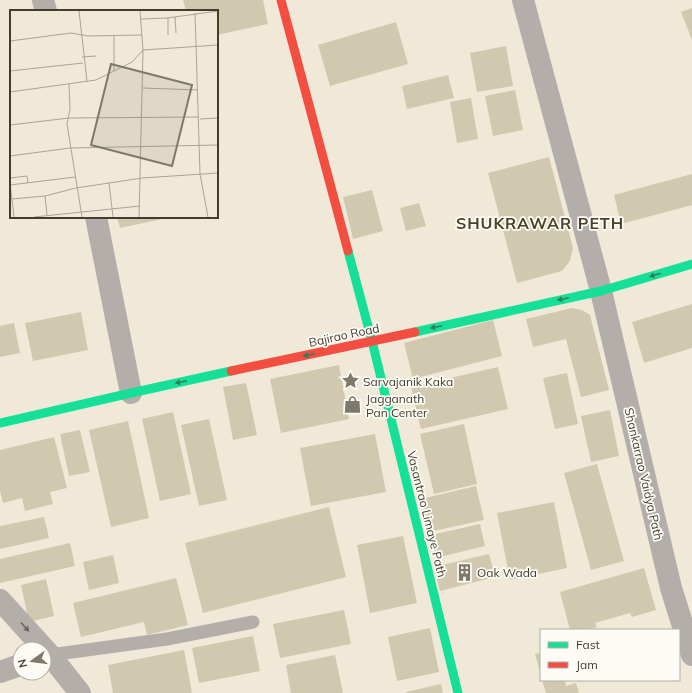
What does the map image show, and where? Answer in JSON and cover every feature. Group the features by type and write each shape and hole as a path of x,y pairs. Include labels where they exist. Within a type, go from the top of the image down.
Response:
{"main road":[{"name":"Vasantrao Limaye Path","path":"281,0 372,341 458,693"},
{"name":"Bajirao Road","path":"0,423 131,392 601,291 692,264"}],"street":[{"path":"43,0 46,10"},
{"name":"Shankarrao Vaidya Path","path":"523,0 601,291 671,588 692,655"},
{"path":"96,218 131,392"},
{"path":"0,600 34,641"},
{"path":"52,662 80,693"},
{"path":"0,672 12,668"}],"lane":[{"path":"52,655 167,639 253,622"}],"building":[{"path":"183,0 263,0 268,24 218,35 218,10 186,10"},
{"path":"692,8 692,40 681,12"},
{"path":"396,22 408,64 330,86 318,45"},
{"path":"506,46 513,86 477,92 470,53"},
{"path":"448,75 454,98 407,109 402,86"},
{"path":"515,90 523,130 493,136 485,96"},
{"path":"471,98 478,139 457,143 450,102"},
{"path":"549,157 573,248 570,261 562,271 517,283 488,173"},
{"path":"692,174 692,205 621,224 614,195"},
{"path":"372,190 383,231 353,239 343,197"},
{"path":"419,203 426,226 406,231 400,208"},
{"path":"117,218 167,218 120,228"},
{"path":"692,304 692,348 644,363 632,322"},
{"path":"572,308 582,310 590,315 609,390 581,397 566,339 533,347 526,319"},
{"path":"81,312 88,350 33,361 25,323"},
{"path":"493,320 502,356 413,379 404,343"},
{"path":"14,323 20,353 0,357 0,326"},
{"path":"339,365 349,419 281,433 270,379"},
{"path":"498,367 508,409 421,429 411,387"},
{"path":"567,373 578,424 555,429 543,378"},
{"path":"246,383 257,435 233,440 223,387"},
{"path":"610,410 619,456 591,462 581,416"},
{"path":"173,412 191,494 160,501 142,419"},
{"path":"209,419 227,500 199,506 181,425"},
{"path":"128,421 149,518 111,527 89,430"},
{"path":"464,424 477,484 434,494 420,434"},
{"path":"80,430 90,472 69,476 60,434"},
{"path":"375,434 386,492 311,506 300,448"},
{"path":"54,437 67,488 50,492 53,504 25,511 22,498 3,503 0,491 0,450"},
{"path":"597,464 624,561 591,570 564,473"},
{"path":"476,486 484,520 429,532 421,499"},
{"path":"554,502 567,568 510,580 497,513"},
{"path":"329,507 346,577 203,613 185,543"},
{"path":"44,517 49,538 0,549 0,526"},
{"path":"480,524 485,546 436,558 431,535"},
{"path":"403,536 417,603 370,613 357,545"},
{"path":"70,543 75,566 0,583 0,559"},
{"name":"Oak Wada","path":"489,554 495,577 440,591 434,567"},
{"path":"113,555 119,583 89,590 83,562"},
{"path":"644,568 656,610 632,617 630,613 595,623 597,627 590,629 570,629 560,592"},
{"path":"176,578 188,625 147,635 144,622 81,637 73,603"},
{"path":"46,579 54,616 29,622 21,585"},
{"path":"344,610 351,644 280,658 273,624"},
{"path":"430,628 439,672 397,681 388,637"},
{"path":"253,636 260,671 199,683 192,648"},
{"path":"184,650 192,693 113,693 108,665"},
{"path":"540,653 540,672 535,654"},
{"path":"335,655 343,693 291,693 286,665"},
{"path":"542,681 565,681 566,686 576,683 579,693 546,693"},
{"path":"441,684 443,693 406,693 406,692"}],"traffic: fast":[{"path":"348,251 372,341 458,693"},
{"path":"415,332 601,291 692,264"},
{"path":"0,423 231,371"}],"traffic: jam":[{"path":"281,0 348,251"},
{"path":"231,371 415,332"}],"place":[{"name":"Sarvajanik Kaka","path":"350,381"},
{"name":"Jagganath Pan Center","path":"353,405"},
{"name":"Oak Wada","path":"464,572"}],"district":[{"name":"SHUKRAWAR PETH","path":"540,223"}]}
